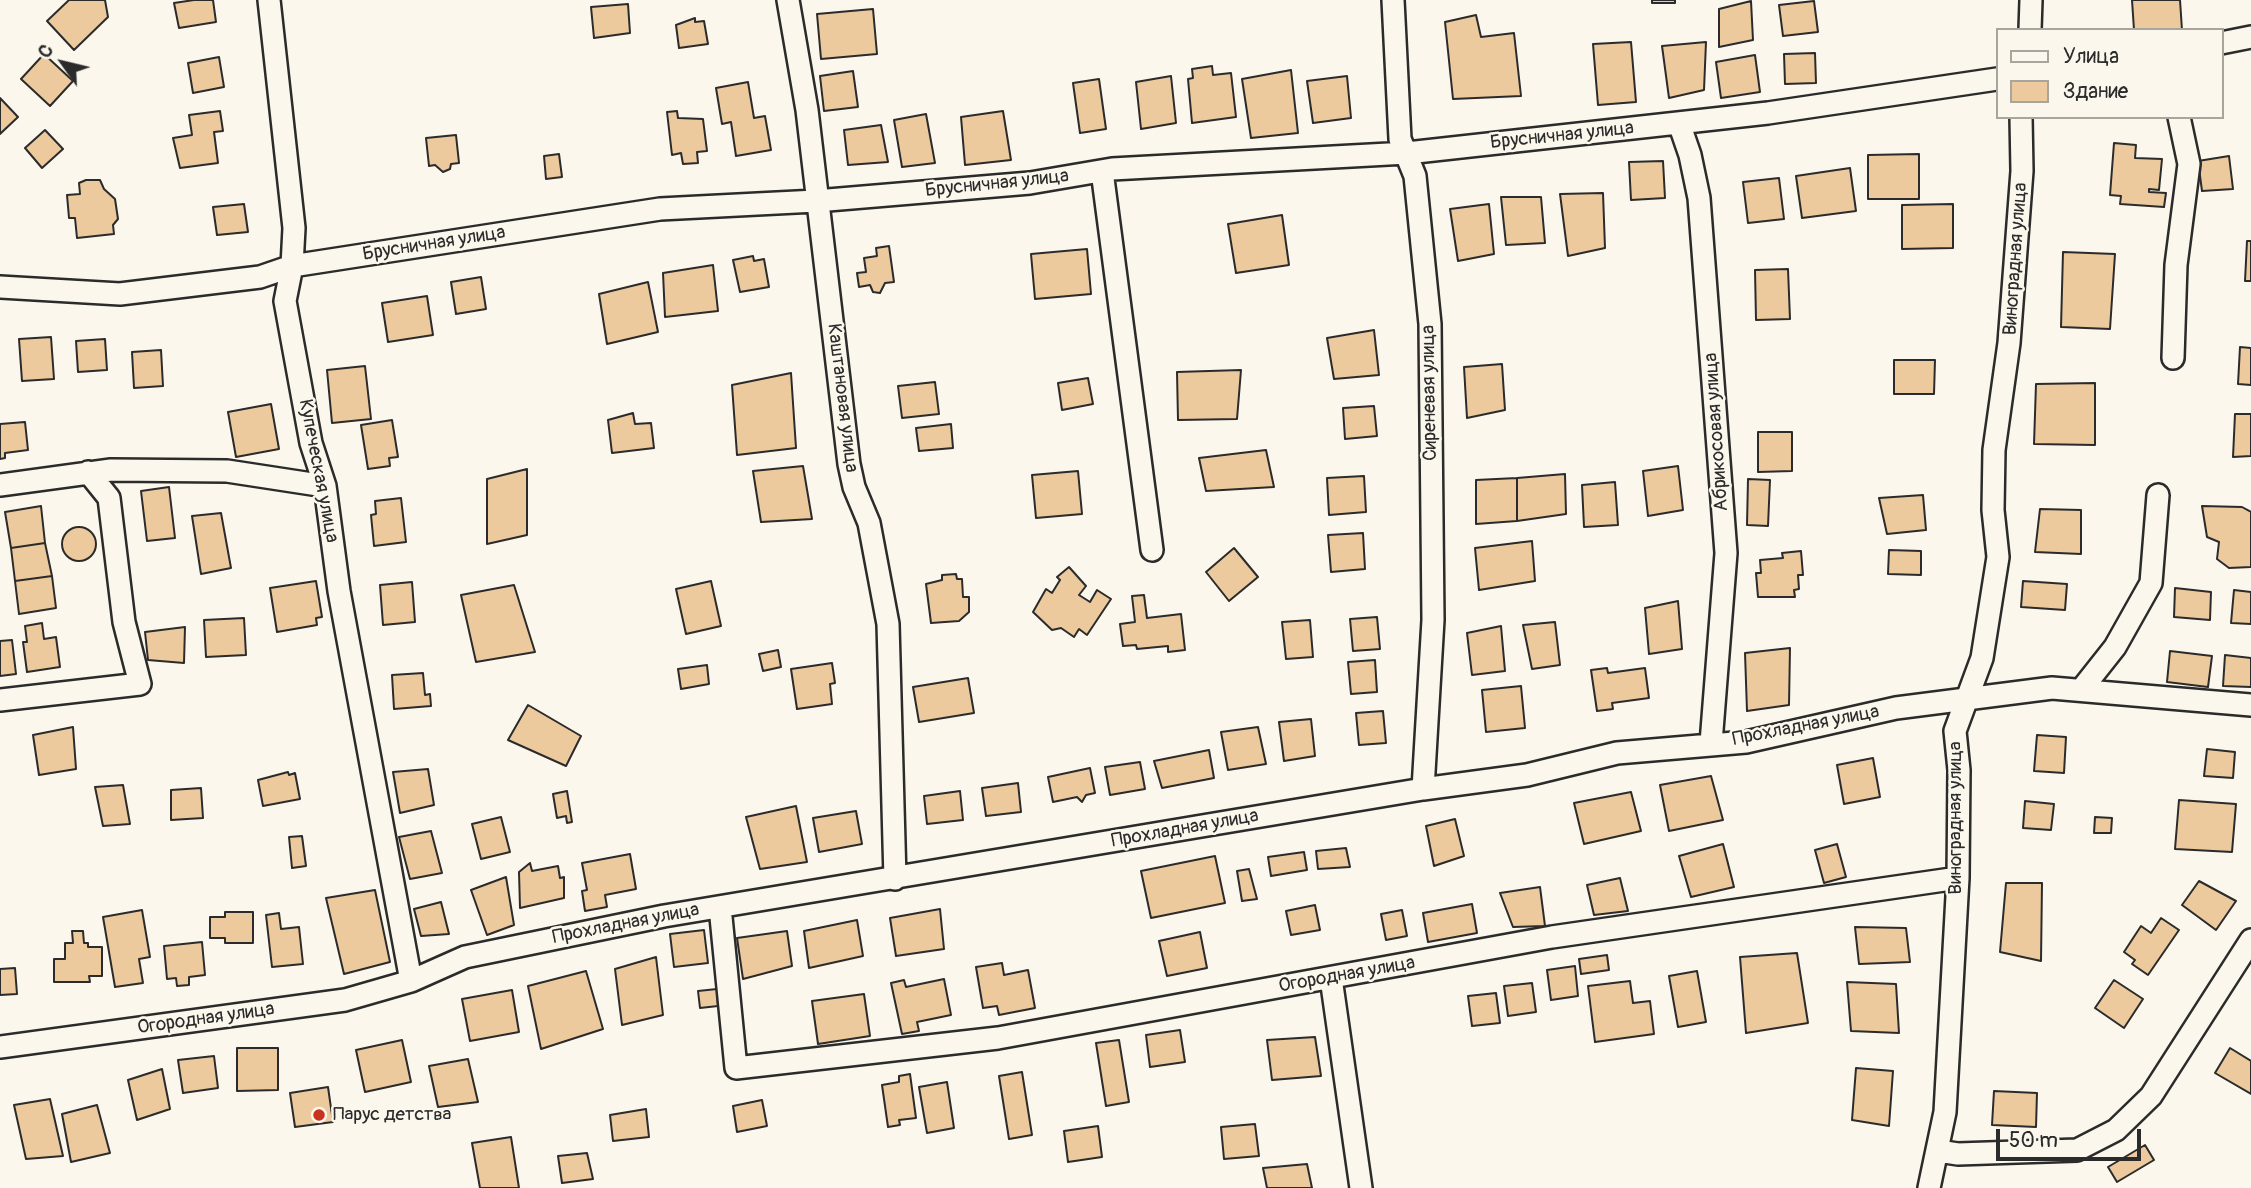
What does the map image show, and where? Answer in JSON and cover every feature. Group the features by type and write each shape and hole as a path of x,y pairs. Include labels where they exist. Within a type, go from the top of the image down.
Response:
{"street":[{"name":"Купеческая улица","path":"269,0 294,228 292,266 285,301 311,443 325,486 341,604 411,981"},
{"name":"Каштановая улица","path":"788,0 807,110 849,464 854,487 869,523 888,624 895,879"},
{"name":"Сиреневая улица","path":"1393,0 1400,139 1415,176 1430,324 1433,620 1423,789"},
{"path":"2029,28 2031,0"},
{"path":"2223,43 2251,37"},
{"name":"Брусничная улица","path":"0,287 120,295 260,277 292,266 660,209 817,201 1030,183 1102,171 1407,153 1679,123 1996,79"},
{"name":"Виноградная улица","path":"1928,1188 1945,1112 1958,878 1959,770 1955,731 1964,700 1982,658 1998,557 1993,510 1994,450 2009,343 2022,171 2021,119"},
{"path":"2173,358 2176,265 2189,164 2179,119"},
{"name":"Абрикосовая улица","path":"1679,123 1690,155 1699,198 1726,553 1711,743"},
{"path":"1102,171 1152,550"},
{"path":"0,485 111,470 227,471 325,486"},
{"path":"0,700 140,684 124,622 109,498 88,472"},
{"path":"2081,690 2115,647 2151,583 2158,495"},
{"name":"Прохладная улица","path":"411,981 465,957 720,907 1423,789 1527,775 1618,752 1746,742 1896,708 2052,688 2251,705"},
{"name":"Огородная улица","path":"720,907 736,1068 998,1038 1552,937 1958,878"},
{"path":"1938,1151 1958,1154 2077,1150 2116,1130 2151,1096 2251,940"},
{"path":"1331,978 1361,1188"},
{"name":"Огородная улица","path":"0,1047 345,1000 411,981"}],"building":[{"path":"69,0 105,0 108,17 74,50 47,21"},
{"path":"213,0 216,22 179,28 174,3"},
{"path":"1652,0 1675,0 1675,3 1652,3"},
{"path":"2132,0 2180,0 2182,28 2134,28"},
{"path":"1751,1 1753,40 1719,47 1719,9"},
{"path":"1814,1 1818,32 1783,36 1779,5"},
{"path":"628,4 630,33 594,38 591,7"},
{"path":"873,9 877,54 821,59 817,14"},
{"path":"1476,15 1481,37 1514,33 1521,96 1453,99 1445,22"},
{"path":"695,18 695,22 704,21 708,44 679,48 676,25"},
{"path":"1631,42 1636,102 1598,105 1593,44"},
{"path":"1706,42 1704,90 1669,98 1662,46"},
{"path":"1815,53 1816,83 1785,84 1784,54"},
{"path":"44,54 73,81 50,106 21,79"},
{"path":"1755,55 1760,92 1721,98 1716,62"},
{"path":"219,57 224,87 193,93 188,63"},
{"path":"1212,66 1213,75 1231,73 1236,117 1192,123 1188,79 1193,78 1192,69"},
{"path":"1291,70 1298,133 1251,138 1242,79"},
{"path":"853,71 858,107 824,111 820,76"},
{"path":"1171,76 1176,123 1141,129 1136,82"},
{"path":"1347,76 1351,118 1313,123 1307,81"},
{"path":"1099,79 1106,129 1080,133 1073,83"},
{"path":"748,82 754,118 765,116 771,150 736,156 731,122 722,124 716,88"},
{"path":"0,98 18,117 0,134"},
{"path":"220,111 223,131 214,132 218,163 180,168 173,138 192,135 189,115"},
{"path":"677,111 678,118 703,119 707,151 697,152 698,163 683,164 681,153 672,155 667,112"},
{"path":"1003,111 1011,160 965,165 961,117"},
{"path":"926,114 935,163 902,167 894,120"},
{"path":"881,125 888,162 848,165 844,130"},
{"path":"45,130 63,149 42,168 25,148"},
{"path":"456,135 459,163 451,164 450,169 443,172 435,165 429,166 426,138"},
{"path":"2114,143 2136,145 2135,158 2162,159 2159,190 2149,189 2149,192 2166,193 2164,207 2120,204 2121,196 2110,195"},
{"path":"559,154 562,177 546,179 544,156"},
{"path":"1919,154 1919,199 1868,199 1868,155"},
{"path":"2229,156 2233,189 2202,191 2198,161"},
{"path":"1663,161 1665,198 1631,200 1629,162"},
{"path":"1850,168 1856,211 1802,218 1796,176"},
{"path":"1779,178 1784,219 1748,223 1743,182"},
{"path":"100,180 104,189 115,199 118,219 113,225 114,234 77,238 75,218 69,218 67,195 80,194 79,183"},
{"path":"1603,193 1605,248 1568,256 1560,194"},
{"path":"1501,197 1541,197 1545,243 1506,245"},
{"path":"244,204 248,232 217,235 213,207"},
{"path":"1489,204 1494,254 1458,261 1450,209"},
{"path":"1953,204 1953,248 1902,249 1902,205"},
{"path":"1282,215 1289,265 1236,273 1228,224"},
{"path":"2247,241 2251,241 2251,281 2245,281"},
{"path":"889,246 894,282 885,283 880,293 873,292 870,285 859,287 857,273 866,272 864,258 877,256 876,248"},
{"path":"1087,249 1091,294 1035,299 1031,254"},
{"path":"2063,252 2115,254 2110,329 2061,327"},
{"path":"753,256 754,261 764,259 769,287 740,292 733,260"},
{"path":"713,265 718,311 665,317 663,273"},
{"path":"1788,269 1790,319 1756,320 1755,270"},
{"path":"481,277 486,309 456,314 451,282"},
{"path":"648,282 658,332 607,344 599,294"},
{"path":"427,296 433,335 388,342 382,303"},
{"path":"1374,330 1379,375 1334,379 1327,338"},
{"path":"51,337 54,379 22,381 19,339"},
{"path":"105,339 107,370 78,372 76,341"},
{"path":"2240,347 2251,348 2251,385 2238,384"},
{"path":"161,350 163,386 134,388 132,352"},
{"path":"1894,360 1935,360 1934,394 1894,394"},
{"path":"1502,364 1505,410 1467,418 1464,367"},
{"path":"365,366 371,419 332,423 327,370"},
{"path":"1241,370 1237,419 1178,420 1177,372"},
{"path":"791,373 796,448 737,455 732,385"},
{"path":"1088,378 1093,404 1062,410 1058,383"},
{"path":"935,382 939,414 902,418 898,386"},
{"path":"2095,383 2095,445 2034,444 2036,384"},
{"path":"271,404 279,449 236,457 228,412"},
{"path":"1374,406 1377,436 1345,439 1343,408"},
{"path":"633,413 635,424 651,423 654,448 612,453 608,420"},
{"path":"2235,414 2251,414 2251,456 2233,457"},
{"path":"392,420 398,457 389,458 390,466 368,469 361,425"},
{"path":"25,422 28,450 5,453 5,458 0,459 0,424"},
{"path":"951,424 953,448 919,451 916,428"},
{"path":"1758,432 1792,432 1792,471 1758,472"},
{"path":"1266,450 1274,487 1206,491 1199,458"},
{"path":"803,466 812,519 761,522 753,471"},
{"path":"1678,466 1683,510 1648,516 1643,471"},
{"path":"527,469 527,535 487,544 487,479"},
{"path":"1078,471 1082,514 1036,518 1032,475"},
{"path":"1565,474 1566,514 1517,521 1517,478"},
{"path":"1364,476 1366,512 1329,515 1327,478"},
{"path":"1517,478 1517,521 1476,524 1476,480"},
{"path":"1748,479 1770,480 1768,526 1747,525"},
{"path":"1615,482 1618,525 1584,527 1582,485"},
{"path":"169,487 175,538 147,541 141,491"},
{"path":"1923,495 1926,530 1887,534 1879,498"},
{"path":"401,498 406,542 374,546 371,515 376,514 375,501"},
{"path":"41,506 45,543 11,548 5,512"},
{"path":"2202,506 2242,507 2251,512 2251,567 2229,568 2217,559 2219,542 2207,537"},
{"path":"2040,509 2081,510 2081,554 2035,552"},
{"path":"221,513 231,568 201,574 192,516"},
{"path":"79,527 91,532 96,544 91,556 79,561 67,556 62,544 67,532"},
{"path":"1363,533 1365,569 1331,572 1328,535"},
{"path":"1532,541 1535,581 1479,590 1475,548"},
{"path":"45,543 52,576 15,581 11,548"},
{"path":"1234,548 1258,577 1229,601 1206,572"},
{"path":"1889,550 1921,551 1921,575 1888,574"},
{"path":"1801,551 1803,575 1798,575 1799,589 1794,590 1795,597 1758,597 1756,573 1761,573 1760,560 1783,558 1782,553"},
{"path":"1069,567 1086,586 1079,595 1090,602 1097,590 1111,599 1087,635 1079,629 1074,637 1061,628 1052,630 1033,612 1046,589 1052,593 1060,580 1057,577"},
{"path":"956,574 957,579 962,579 963,597 969,597 969,612 959,621 931,623 926,584 942,580 942,575"},
{"path":"52,576 56,608 19,614 15,581"},
{"path":"316,581 322,617 316,618 317,625 277,632 270,588"},
{"path":"711,581 721,626 686,634 676,589"},
{"path":"2023,581 2067,584 2065,610 2021,607"},
{"path":"412,582 415,622 383,625 380,585"},
{"path":"514,585 535,652 476,662 461,595"},
{"path":"2175,588 2211,592 2210,620 2174,617"},
{"path":"2234,590 2251,592 2251,624 2231,623"},
{"path":"1144,595 1147,618 1181,614 1185,650 1168,652 1168,646 1137,649 1136,645 1123,646 1120,624 1135,622 1132,596"},
{"path":"1678,601 1682,649 1649,654 1645,608"},
{"path":"1377,617 1380,649 1353,651 1350,619"},
{"path":"244,618 246,655 206,657 204,620"},
{"path":"1310,620 1313,657 1286,659 1282,622"},
{"path":"1555,622 1560,665 1532,669 1523,625"},
{"path":"42,623 44,639 56,637 60,667 27,672 23,642 27,642 25,626"},
{"path":"1501,626 1505,671 1472,675 1467,633"},
{"path":"185,627 184,663 148,660 145,632"},
{"path":"12,640 16,674 0,676 0,641"},
{"path":"1790,648 1789,705 1747,711 1745,653"},
{"path":"778,650 781,667 763,671 759,654"},
{"path":"2170,651 2212,656 2208,687 2167,682"},
{"path":"2225,655 2251,658 2251,687 2223,686"},
{"path":"1375,660 1377,692 1351,694 1348,662"},
{"path":"832,663 835,683 830,684 832,704 797,709 791,669"},
{"path":"707,665 709,684 681,689 678,669"},
{"path":"1607,668 1608,673 1645,668 1649,698 1612,703 1613,709 1597,711 1591,670"},
{"path":"423,673 425,695 430,694 431,706 394,709 392,675"},
{"path":"968,678 974,713 919,722 913,687"},
{"path":"1521,686 1525,728 1486,732 1482,690"},
{"path":"528,705 581,736 566,766 508,740"},
{"path":"1383,711 1386,743 1359,745 1356,713"},
{"path":"1311,719 1315,756 1284,761 1279,722"},
{"path":"73,727 76,769 39,775 33,735"},
{"path":"1258,727 1266,764 1228,770 1221,732"},
{"path":"2037,735 2066,737 2064,773 2034,771"},
{"path":"2207,749 2235,752 2233,778 2204,776"},
{"path":"1209,750 1214,778 1162,788 1154,761"},
{"path":"1873,758 1880,797 1844,804 1837,765"},
{"path":"1140,762 1145,789 1110,795 1105,767"},
{"path":"1090,768 1095,793 1086,795 1082,802 1077,797 1053,802 1048,777"},
{"path":"428,769 434,805 400,813 393,772"},
{"path":"288,772 289,775 295,773 300,799 263,806 258,780"},
{"path":"1711,776 1723,820 1669,831 1660,785"},
{"path":"1018,783 1021,812 986,816 982,788"},
{"path":"123,785 130,824 103,826 95,787"},
{"path":"201,788 203,818 171,820 171,790"},
{"path":"567,791 572,822 567,823 566,816 557,818 553,794"},
{"path":"960,791 963,820 927,824 924,796"},
{"path":"1631,792 1641,831 1584,844 1574,803"},
{"path":"2179,800 2236,804 2232,852 2175,849"},
{"path":"2025,801 2054,804 2051,830 2023,828"},
{"path":"796,806 807,862 760,869 746,817"},
{"path":"856,811 862,844 819,852 813,818"},
{"path":"501,817 510,852 481,859 472,824"},
{"path":"2095,817 2112,818 2111,833 2094,833"},
{"path":"1455,819 1464,856 1434,866 1426,826"},
{"path":"431,831 442,873 410,879 399,837"},
{"path":"302,836 306,866 292,868 289,837"},
{"path":"1723,844 1734,887 1691,897 1679,856"},
{"path":"1837,844 1846,877 1824,883 1815,850"},
{"path":"1346,848 1350,867 1318,869 1316,851"},
{"path":"1304,852 1307,870 1271,876 1268,857"},
{"path":"630,854 636,889 605,895 607,907 585,911 582,891 587,890 582,863"},
{"path":"1215,856 1225,903 1151,918 1141,871"},
{"path":"530,863 532,871 558,866 560,878 564,877 564,898 520,908 519,872"},
{"path":"1249,869 1257,899 1242,901 1237,871"},
{"path":"506,877 514,925 487,935 471,890"},
{"path":"1620,878 1628,911 1594,915 1587,885"},
{"path":"2199,881 2236,901 2216,930 2182,905"},
{"path":"2006,883 2042,883 2041,961 2000,952"},
{"path":"1540,887 1545,926 1513,927 1500,893"},
{"path":"375,890 390,962 344,974 326,898"},
{"path":"441,902 449,934 421,936 414,909"},
{"path":"1472,904 1477,933 1428,942 1423,913"},
{"path":"1315,905 1320,930 1291,935 1286,911"},
{"path":"940,909 944,949 896,956 890,918"},
{"path":"142,910 150,957 139,959 143,983 115,987 103,917"},
{"path":"1402,910 1407,936 1386,940 1381,914"},
{"path":"225,912 253,912 253,943 225,943 225,938 210,938 210,917 225,917"},
{"path":"279,913 281,929 299,927 303,964 272,967 266,915"},
{"path":"2161,918 2179,930 2148,975 2132,964 2135,960 2124,952 2141,926 2151,933"},
{"path":"857,920 863,956 809,968 804,931"},
{"path":"1855,927 1906,928 1910,962 1859,964"},
{"path":"704,930 708,963 674,967 670,934"},
{"path":"72,931 83,931 84,943 88,943 88,947 102,947 102,976 89,976 90,982 54,982 54,959 65,959 65,943 73,943"},
{"path":"787,931 792,966 743,979 737,938"},
{"path":"1200,932 1207,968 1167,976 1159,941"},
{"path":"202,942 205,975 189,977 189,985 177,986 176,978 167,979 164,946"},
{"path":"1797,953 1808,1023 1746,1033 1740,957"},
{"path":"1607,955 1609,970 1581,974 1579,959"},
{"path":"656,957 663,1015 622,1025 615,969"},
{"path":"1002,963 1004,975 1028,970 1035,1008 999,1015 997,1006 983,1008 976,967"},
{"path":"1575,966 1578,996 1551,1000 1547,970"},
{"path":"15,968 17,994 0,995 0,969"},
{"path":"586,971 603,1029 541,1049 528,986"},
{"path":"1697,971 1706,1022 1678,1027 1669,976"},
{"path":"944,979 951,1015 917,1022 919,1031 902,1034 891,983 904,980 906,987"},
{"path":"2114,980 2143,999 2124,1028 2095,1008"},
{"path":"1630,981 1633,1003 1650,1001 1654,1034 1595,1042 1588,986"},
{"path":"1847,982 1896,984 1899,1033 1851,1031"},
{"path":"1532,983 1536,1012 1508,1016 1504,986"},
{"path":"717,989 718,1006 700,1008 698,991"},
{"path":"512,990 519,1032 470,1041 462,999"},
{"path":"1496,993 1500,1023 1472,1026 1468,996"},
{"path":"864,994 870,1036 818,1044 812,1001"},
{"path":"1180,1030 1185,1062 1150,1067 1146,1035"},
{"path":"1315,1037 1321,1076 1272,1080 1267,1040"},
{"path":"402,1040 411,1082 365,1092 356,1050"},
{"path":"1119,1040 1129,1102 1106,1106 1096,1043"},
{"path":"237,1048 278,1048 278,1090 237,1091"},
{"path":"2230,1048 2251,1061 2251,1094 2215,1073"},
{"path":"214,1056 218,1088 183,1093 178,1060"},
{"path":"468,1059 478,1102 438,1107 429,1066"},
{"path":"1856,1068 1893,1071 1889,1126 1852,1120"},
{"path":"162,1069 170,1109 137,1120 128,1080"},
{"path":"1022,1072 1032,1135 1009,1139 999,1076"},
{"path":"910,1074 916,1118 899,1120 900,1125 888,1127 882,1085 899,1082 899,1076"},
{"path":"947,1082 954,1128 927,1133 919,1087"},
{"path":"328,1087 333,1122 295,1127 290,1093"},
{"path":"1994,1091 2037,1093 2036,1127 1992,1125"},
{"path":"50,1099 63,1156 26,1159 14,1105"},
{"path":"762,1100 767,1126 737,1132 733,1106"},
{"path":"97,1105 110,1153 71,1162 62,1114"},
{"path":"646,1109 649,1137 613,1141 610,1115"},
{"path":"1255,1124 1259,1156 1224,1159 1221,1127"},
{"path":"1098,1126 1102,1157 1068,1162 1064,1131"},
{"path":"511,1137 519,1188 480,1188 472,1143"},
{"path":"2145,1145 2154,1160 2117,1182 2108,1167"},
{"path":"587,1153 593,1179 562,1183 558,1156"},
{"path":"1307,1164 1312,1188 1267,1188 1263,1168"}],"place":[{"name":"Парус детства","path":"319,1115"}]}
